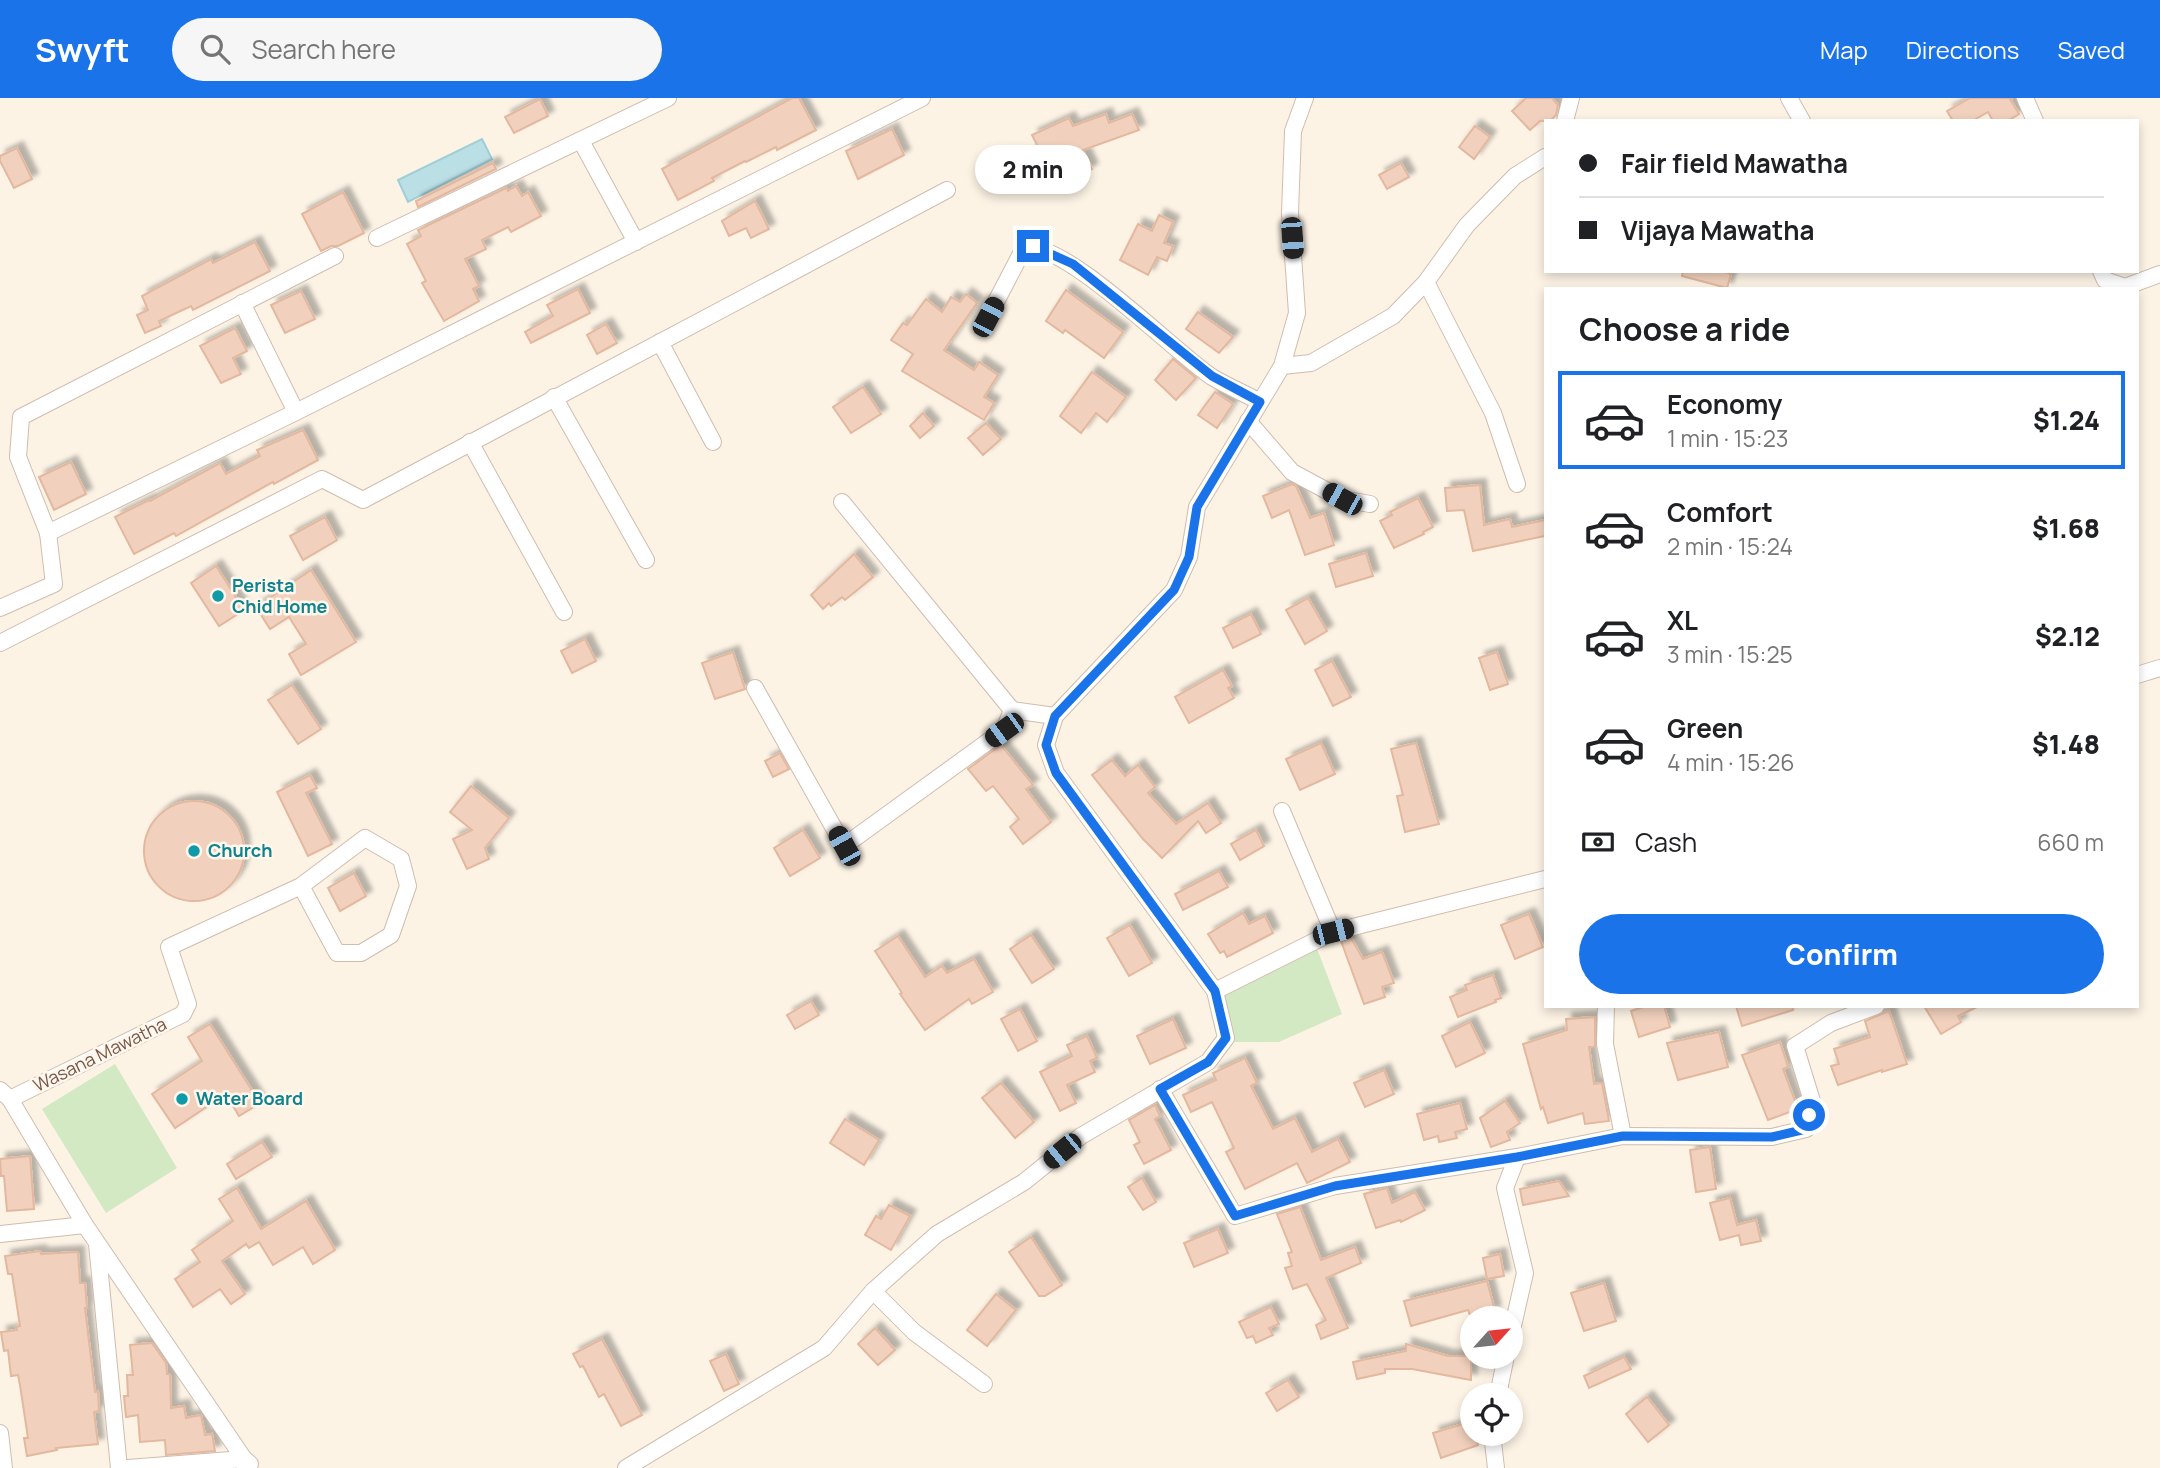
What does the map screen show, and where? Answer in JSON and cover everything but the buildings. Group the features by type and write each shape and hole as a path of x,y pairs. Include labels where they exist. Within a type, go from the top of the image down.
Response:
{"street":[{"path":"377,238 668,98"},
{"path":"48,533 296,412 922,98"},
{"path":"626,1468 824,1348 873,1291 937,1234 1024,1182 1081,1136 1208,1062 1226,1038 1215,991 1056,773 1046,745 1055,716 1174,590 1189,557 1197,507 1282,366 1297,313 1290,213 1293,131 1305,98"},
{"path":"1565,119 1571,98"},
{"path":"1788,98 1801,119"},
{"path":"2025,98 2034,119"},
{"path":"581,141 636,242"},
{"path":"1282,366 1311,363 1393,316 1426,282 1467,225 1515,176 1544,158"},
{"path":"0,643 322,480 363,500 947,190"},
{"path":"988,317 1024,247 1033,246 1073,264 1212,376 1260,402"},
{"path":"0,608 54,584 48,533 18,457 21,417 335,256"},
{"path":"2102,273 2105,280 2125,287 2160,274"},
{"path":"1426,282 1493,413 1517,484"},
{"path":"242,303 296,412"},
{"path":"660,342 713,442"},
{"path":"554,397 646,560"},
{"path":"1248,421 1292,472 1342,499 1370,504"},
{"path":"470,442 564,612"},
{"path":"842,502 1012,710 1055,716"},
{"path":"2139,674 2160,668"},
{"path":"755,688 844,846 1004,730 1012,710"},
{"path":"1282,811 1333,932"},
{"path":"365,838 401,859 408,886 391,935 361,953 337,953 301,886 365,838"},
{"path":"1215,991 1333,932 1544,878"},
{"name":"Wasana Mawatha","path":"5,1095 183,1014 188,1004 169,947 301,886"},
{"path":"1606,1008 1605,1044 1623,1136"},
{"path":"1160,1089 1235,1216 1335,1186 1517,1157 1623,1136 1772,1137 1806,1129 1811,1101 1795,1046 1830,1024 1872,1008"},
{"path":"5,1095 85,1226 248,1465"},
{"path":"1517,1157 1504,1188 1525,1273 1518,1306"},
{"path":"0,1234 85,1226"},
{"path":"97,1240 118,1468"},
{"path":"873,1291 915,1332 985,1384"},
{"path":"0,1433 4,1468"},
{"path":"1493,1446 1496,1468"},
{"path":"128,1468 248,1465"}],"green space":[{"path":"1316,946 1342,1014 1279,1042 1233,1042 1224,991"},
{"path":"115,1064 177,1168 106,1213 42,1109"}],"water":[{"path":"482,139 492,159 408,202 398,180"}],"place":[{"name":"Perista Chid Home","path":"218,596"},
{"name":"Church","path":"194,851"},
{"name":"Water Board","path":"182,1099"}],"route":[{"path":"1033,246 1073,264 1212,376 1260,402 1197,507 1189,557 1174,590 1055,716 1046,745 1056,773 1215,991 1226,1038 1208,1062 1160,1089 1235,1216 1335,1186 1517,1157 1623,1136 1772,1137 1806,1129 1809,1115"}]}
